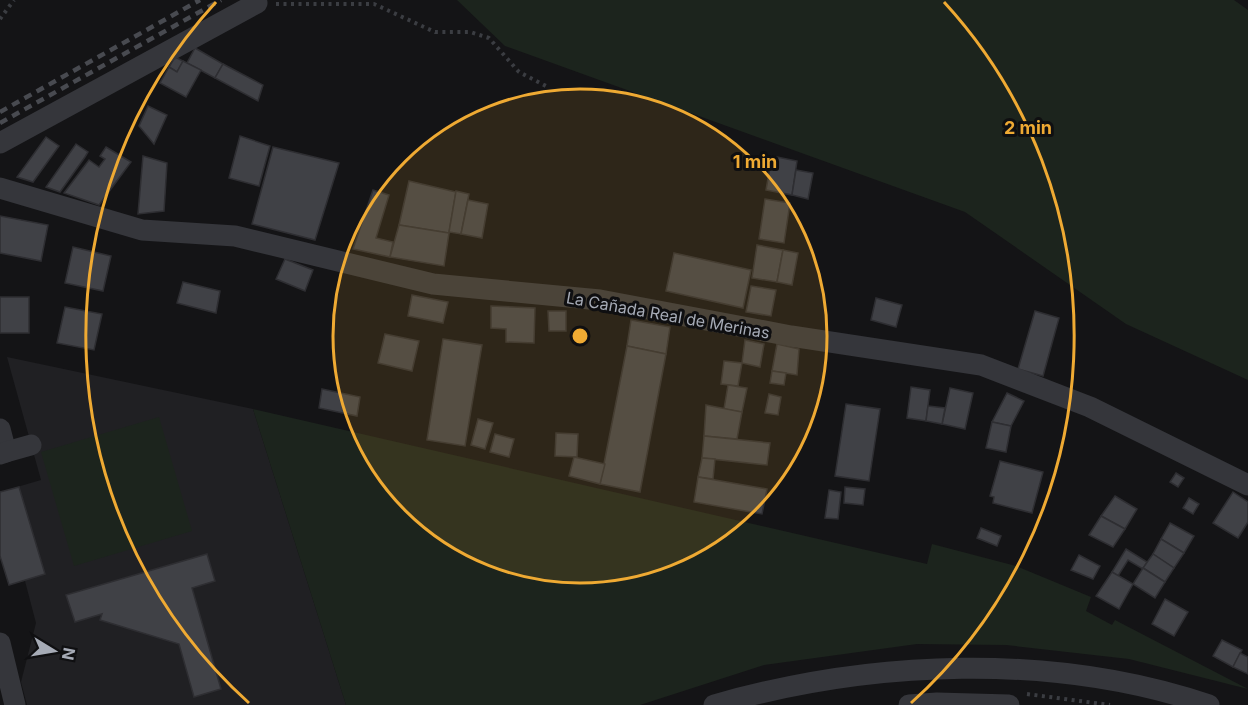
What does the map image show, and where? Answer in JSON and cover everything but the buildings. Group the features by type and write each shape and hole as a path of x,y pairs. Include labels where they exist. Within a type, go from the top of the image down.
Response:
{"street":[{"path":"0,143 257,3"},
{"name":"La Cañada Real de Merinas","path":"0,188 141,230 236,236 433,284 600,300 791,336 981,365 1090,407 1248,485"},
{"path":"0,429 3,453 31,445"},
{"path":"0,643 15,705"},
{"path":"714,705 828,680 871,674 936,670 1043,672 1131,683 1209,705"},
{"path":"909,705 937,703 1009,705"}],"path":[{"path":"0,19 14,0"},
{"path":"257,3 374,4 435,32 470,32 489,38 519,72 546,86"}],"shaded area":[{"path":"457,0 1234,0 1248,10 1248,380 1126,324 965,212 505,46"},
{"path":"7,357 253,409 346,705 27,705 21,682 36,623 25,581 9,585 0,556 0,492 41,480"},
{"path":"253,409 927,564 932,544 1016,566 1091,597 1086,611 1112,625 1115,620 1248,689 1129,659 1006,645 917,644 764,665 640,705 346,705"},
{"path":"159,417 192,531 74,566 41,452"}],"railway":[{"path":"0,112 200,0"},
{"path":"0,123 221,0"}]}
